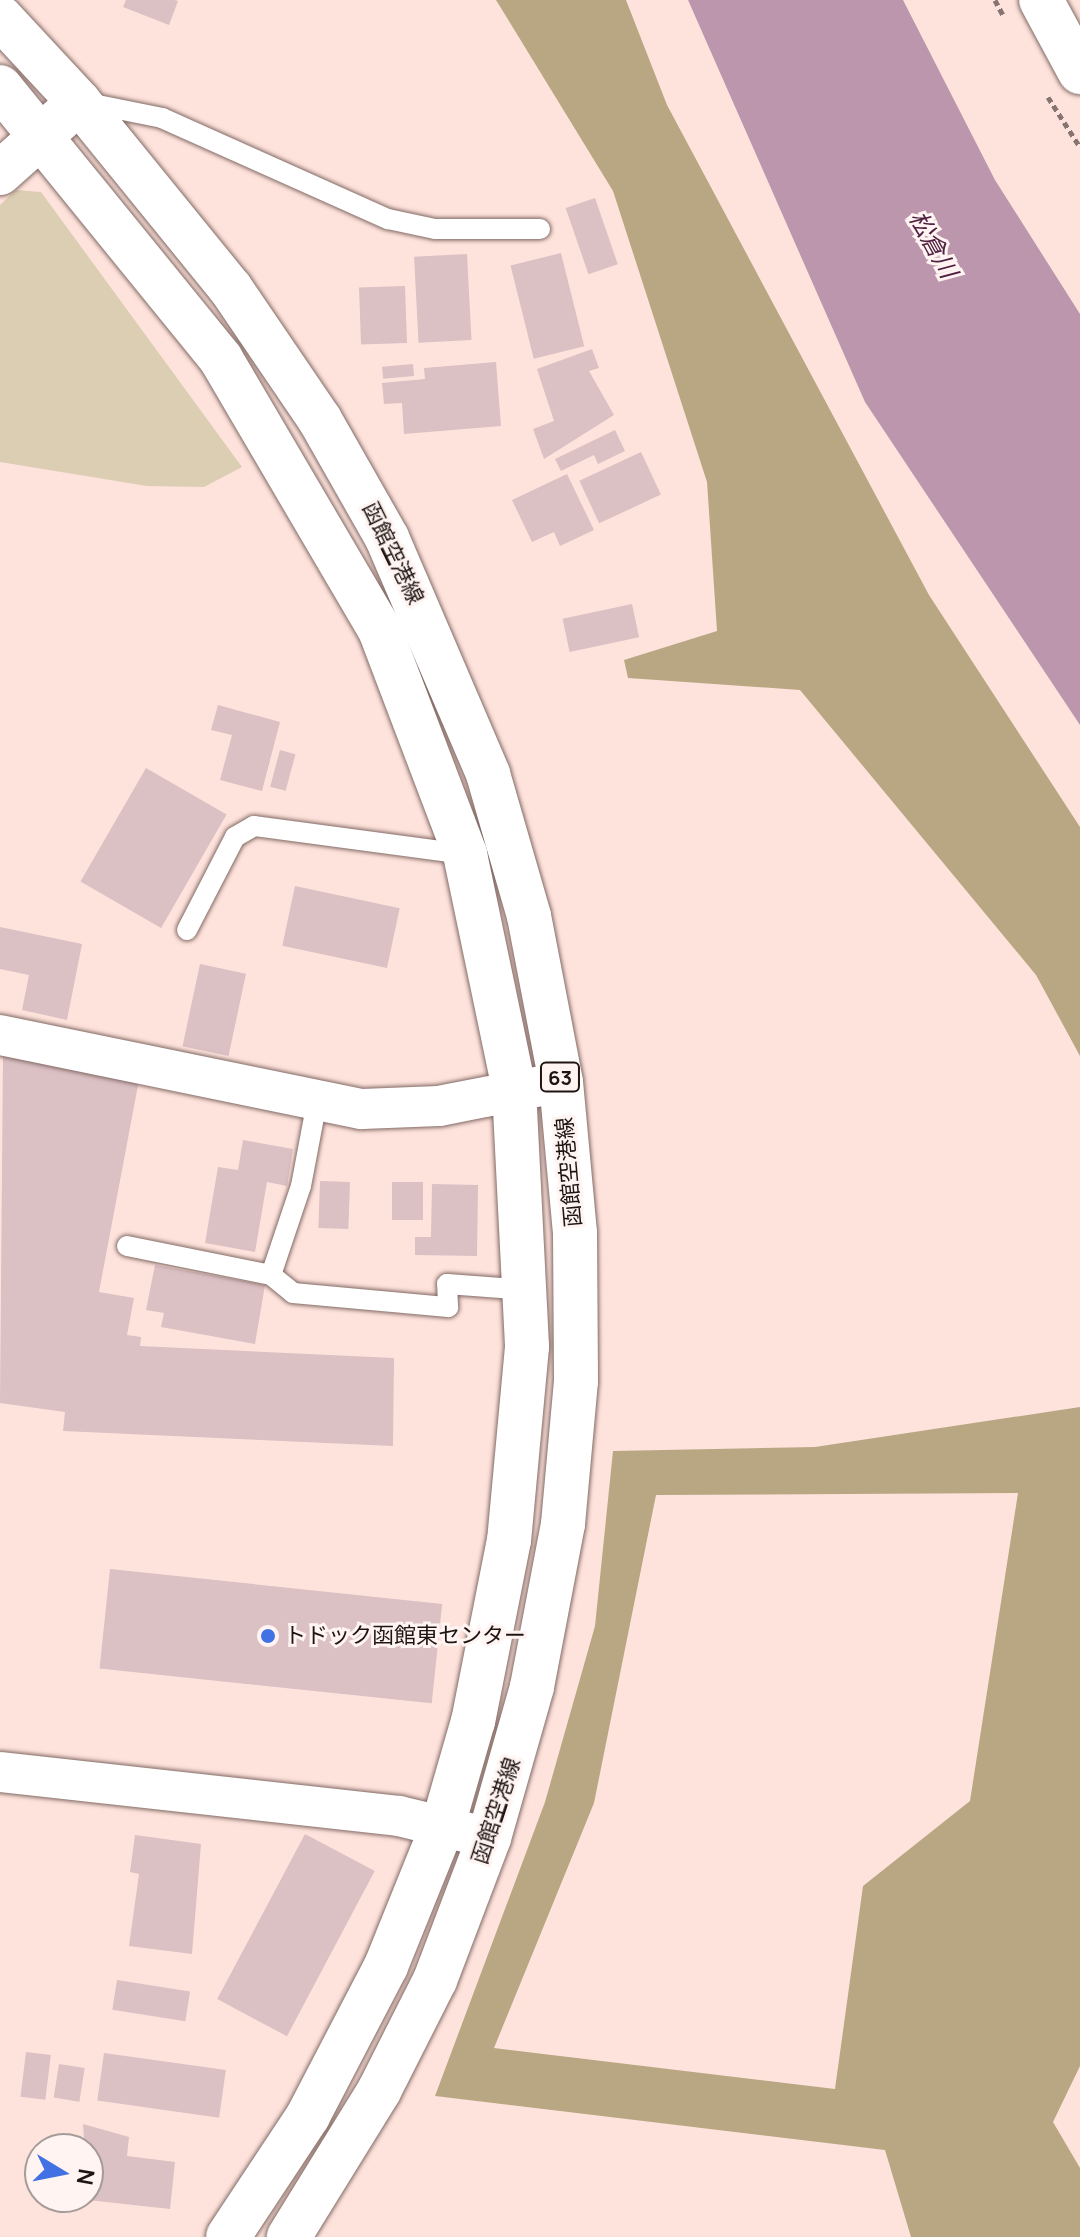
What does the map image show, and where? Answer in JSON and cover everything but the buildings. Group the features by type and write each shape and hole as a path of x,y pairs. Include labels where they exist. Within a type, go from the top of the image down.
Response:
{"main road":[{"path":"1041,0 1080,72"},
{"name":"函館空港線","path":"0,17 79,102 231,289 356,481 433,635 512,851 561,1082 578,1308 572,1445 532,1687 489,1838 411,2031 289,2237"},
{"name":"函館空港線","path":"0,87 43,133 170,289 267,427 380,630 465,854 514,1089 528,1290 507,1555 443,1825 345,2050 228,2237"},
{"path":"0,173 79,102"}],"street":[{"path":"0,1035 318,1096 362,1109 408,1109 561,1082"},
{"path":"0,1772 443,1825 489,1838"}],"lane":[{"path":"79,102 162,118 388,219 435,229 540,229"},
{"path":"187,930 235,837 254,826 465,854 512,851"},
{"path":"271,1275 301,1186 318,1096"},
{"path":"127,1246 271,1275 293,1293 448,1307 447,1284 528,1290"}],"shaded area":[{"path":"496,0 626,0 667,105 929,595 1080,827 1080,1056 1036,975 800,690 628,678 624,660 717,631 707,482 613,191"},
{"path":"16,190 41,192 242,467 204,487 147,486 0,462 0,205"},
{"path":"1080,1407 1080,2066 1053,2122 1080,2168 1080,2237 911,2237 885,2150 435,2096 545,1802 595,1626 613,1451 815,1447","holes":["1018,1493 970,1801 863,1886 835,2089 494,2048 594,1803 656,1495"]}],"water":[{"name":"松倉川","path":"688,0 903,0 995,180 1080,314 1080,725 865,402"}],"place":[{"name":"トドック函館東センター","path":"268,1636"}]}
